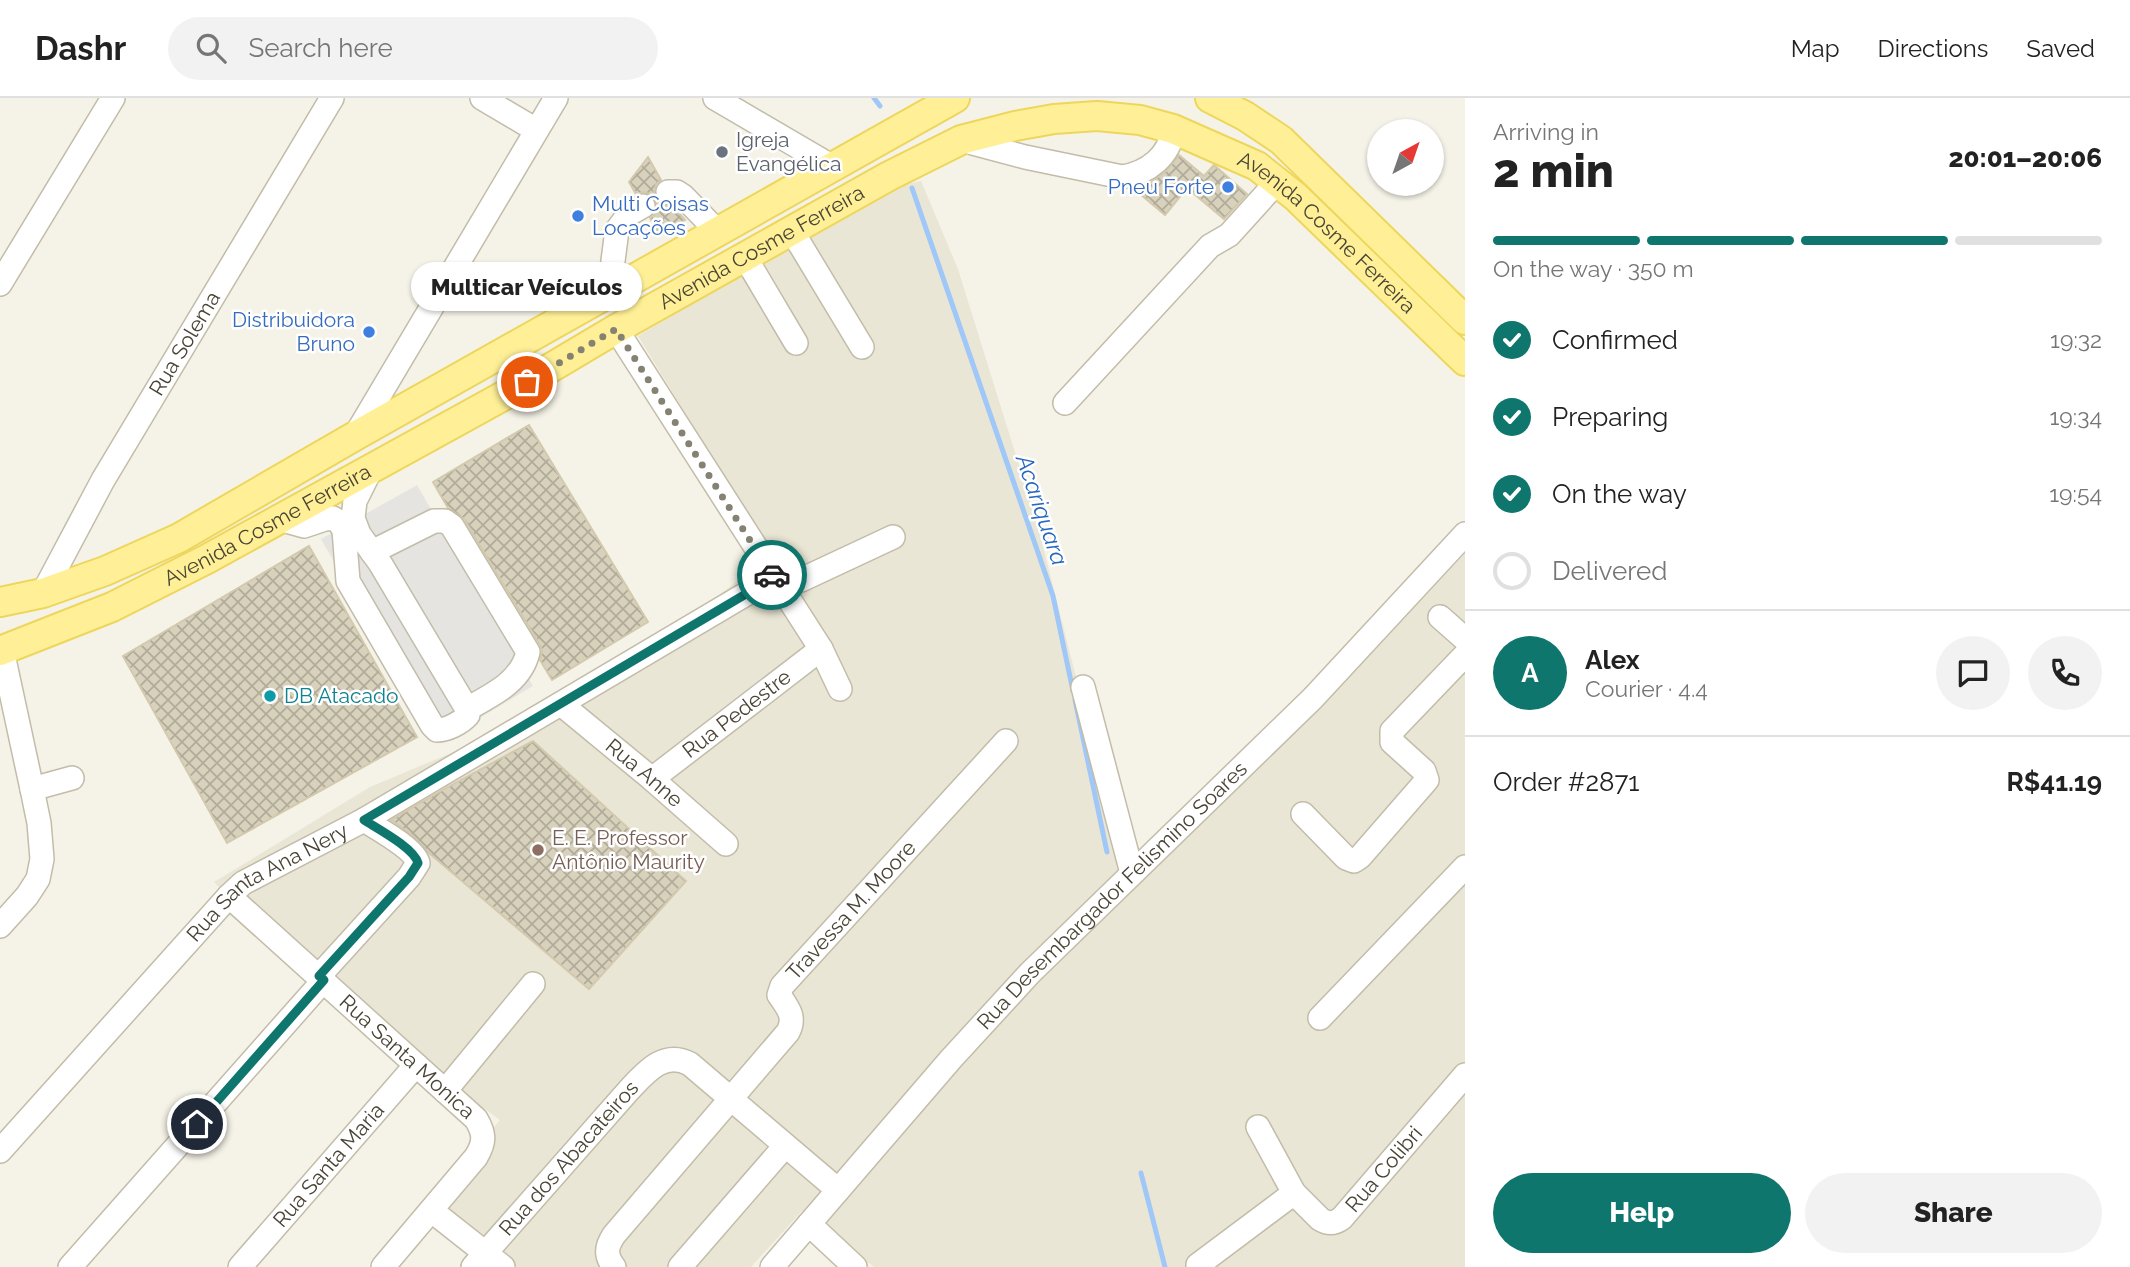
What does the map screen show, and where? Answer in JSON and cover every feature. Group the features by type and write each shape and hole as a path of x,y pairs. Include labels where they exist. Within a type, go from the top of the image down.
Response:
{"main road":[{"name":"Avenida Cosme Ferreira","path":"0,602 43,593 105,571 179,538 955,98"},
{"name":"Avenida Cosme Ferreira","path":"1212,98 1281,140 1465,320"},
{"name":"Avenida Cosme Ferreira","path":"1,651 112,607 207,559 505,396 616,329 889,176 961,140 1054,119 1086,117 1140,120 1173,129 1258,166 1296,197 1465,361"}],"street":[{"path":"0,284 113,98"},
{"name":"Rua Solema","path":"43,593 103,480 332,98"},
{"path":"482,98 536,130"},
{"path":"355,436 556,98"},
{"path":"715,98 831,166"},
{"path":"961,140 1025,157 1122,177 1135,175 1157,161 1172,144 1173,129"},
{"path":"1065,403 1210,246 1229,235 1278,183"},
{"path":"668,192 677,192 683,196 717,231"},
{"path":"609,292 617,230 629,214 643,206"},
{"path":"792,231 862,347"},
{"path":"745,257 796,343"},
{"path":"616,329 773,578 821,649 840,689"},
{"path":"279,519 304,526 333,518 339,522 344,530 348,581 432,725 437,730 443,730 464,719 468,715 467,709 359,534 353,518 355,500 371,469"},
{"path":"372,552 434,521 445,521 452,526 466,549 528,652 525,666 500,691 467,709"},
{"name":"Rua Desembargador Felismino Soares","path":"772,1267 951,1059 1030,973 1313,698 1465,534"},
{"path":"773,578 801,580 893,537"},
{"name":"Rua Santa Ana Nery","path":"0,1151 229,895 243,883 364,820 773,578"},
{"path":"1440,617 1465,639"},
{"name":"Rua Pedestre","path":"652,779 821,649"},
{"path":"0,926 38,879 42,859 32,789 1,651"},
{"path":"1303,814 1346,858 1354,861 1360,857 1427,780 1424,772 1392,742 1392,731 1465,655"},
{"path":"1083,687 1132,873"},
{"name":"Rua Anne","path":"561,704 726,844"},
{"name":"Travessa M. Moore","path":"610,1260 608,1246 614,1235 792,1025 789,1010 779,995 782,986 1006,741"},
{"path":"32,789 72,778"},
{"path":"70,1267 409,877 418,863 417,858 364,820"},
{"path":"1320,1018 1465,867"},
{"name":"Rua Santa Monica","path":"229,895 476,1119 484,1137 476,1157 432,1211"},
{"path":"444,1091 533,984"},
{"name":"Rua dos Abacateiros","path":"479,1260 651,1068 674,1058 690,1064 732,1098"},
{"name":"Rua Santa Maria","path":"240,1267 416,1065"},
{"name":"Rua Colibri","path":"1258,1127 1294,1193 1320,1219 1330,1223 1338,1221 1465,1075"},
{"path":"732,1098 838,1190"},
{"path":"680,1267 785,1146"},
{"path":"1198,1265 1294,1193"},
{"path":"383,1267 432,1211 479,1260 503,1267"},
{"path":"809,1224 855,1267"}],"shaded area":[{"path":"921,181 958,269 1037,523 1116,835 1130,851 1150,852 1465,521 1465,1267 874,1267 802,1211 751,1267 517,1267 476,1245 427,1204 500,1120 312,983 214,882 370,787 580,699 772,555 638,336 887,188"},
{"path":"417,485 533,686 438,743 321,539"}],"building":[{"path":"1179,155 1204,176 1214,165 1247,194 1224,219 1187,188 1165,215 1140,194 1166,171"},
{"path":"648,157 661,180 654,191 656,200 674,207 685,220 660,235 650,218 657,207 655,199 644,192 636,194 629,182"},
{"path":"529,425 648,622 552,680 540,660 540,645 464,519 448,508 433,482"},
{"name":"DB Atacado","path":"309,546 417,737 227,843 123,656"},
{"name":"E. E. Professor Antônio Maurity","path":"533,741 686,881 589,989 429,853 412,835 391,820"}],"waterway":[{"name":"Acariquara","path":"874,98 880,106"},
{"name":"Acariquara","path":"912,188 1053,596 1073,691"},
{"name":"Acariquara","path":"1075,700 1107,852"},
{"path":"1141,1173 1165,1267"}],"way so far":[{"path":"527,382 616,329 772,575"}],"place":[{"name":"Igreja Evangélica","path":"722,152"},
{"name":"Pneu Forte","path":"1228,187"},
{"name":"Multi Coisas Locações","path":"578,216"},
{"name":"Distribuidora Bruno","path":"369,332"},
{"name":"Multicar Veículos","path":"527,382"},
{"name":"DB Atacado","path":"270,696"},
{"name":"E. E. Professor Antônio Maurity","path":"538,850"}],"route":[{"path":"197,1124 324,980 319,976 409,877 418,863 417,858 410,852 364,820 773,578 772,575"}]}
